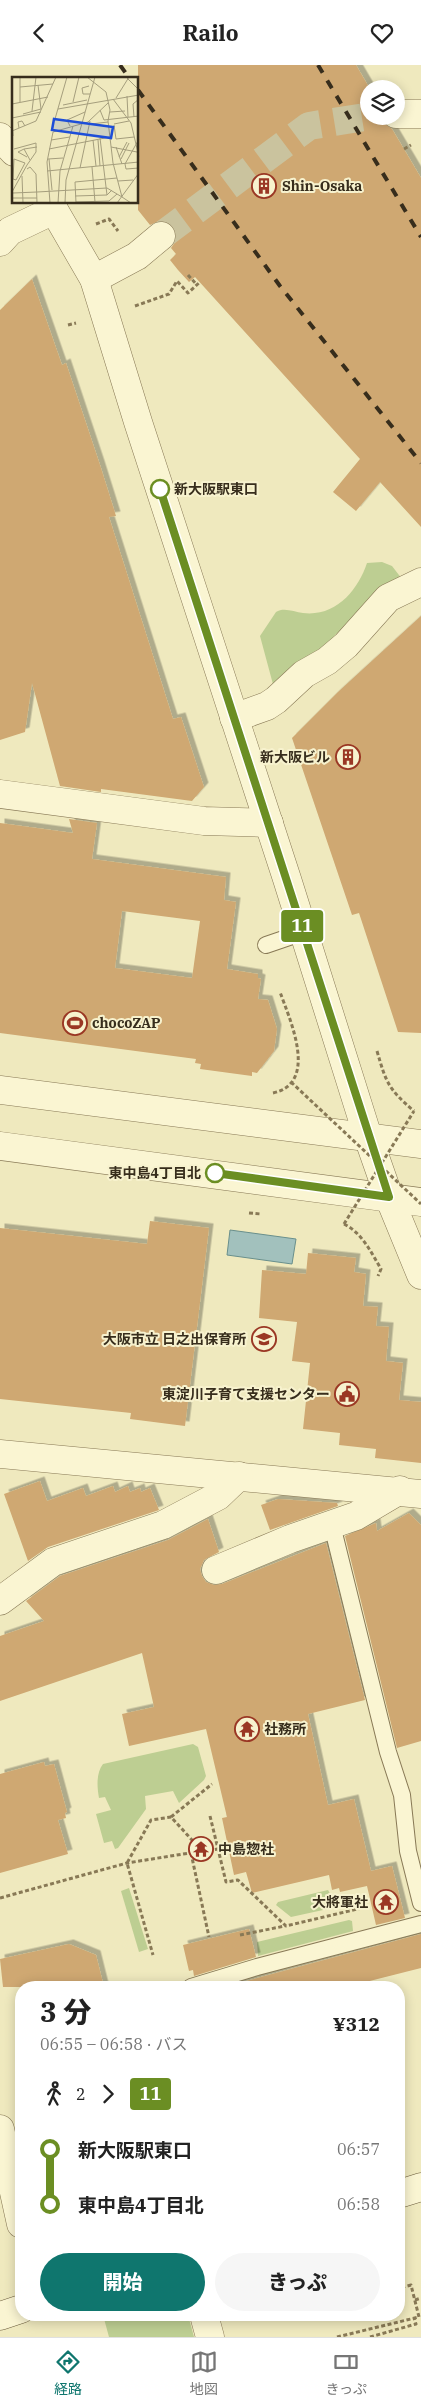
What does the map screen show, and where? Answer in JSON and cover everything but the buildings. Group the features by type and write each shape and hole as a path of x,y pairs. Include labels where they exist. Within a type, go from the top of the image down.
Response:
{"street":[{"path":"405,114 421,114"},
{"path":"0,137 12,150"},
{"path":"0,242 10,231 52,206 94,279 368,1137 389,1197 421,1275"},
{"path":"94,279 138,256 161,237"},
{"path":"234,718 267,706 276,700 304,674 327,661 346,645 388,598 421,582"},
{"path":"0,794 204,821 268,823"},
{"path":"0,1090 421,1144"},
{"path":"0,1146 389,1197 421,1203"},
{"path":"0,1454 410,1492"},
{"path":"0,1601 53,1562 163,1525 218,1496 239,1477"},
{"path":"216,1570 290,1539 356,1516 410,1492"},
{"path":"0,2129 15,2197"},
{"path":"405,2192 421,2187"},
{"path":"0,2316 15,2311"},
{"path":"206,2321 210,2337"}],"lane":[{"path":"266,945 304,932"},
{"path":"332,1525 388,1752 402,1795 408,1851 421,1903"},
{"path":"211,1981 421,1924"}],"path":[{"path":"92,225 109,219 123,237"},
{"path":"133,307 169,294 177,281 188,293 198,283 188,275"},
{"path":"68,325 77,323"},
{"path":"280,992 299,1053 299,1069 290,1083 421,1203"},
{"path":"377,1051 387,1083 400,1100 410,1107"},
{"path":"378,1276 381,1269 367,1245 346,1225 414,1111"},
{"path":"153,1955 127,1863 151,1820 171,1817 212,1784"},
{"path":"210,1816 226,1882 238,1881 286,1926"},
{"path":"171,1817 202,1851"},
{"path":"0,1898 127,1863 218,1849"},
{"path":"191,1853 209,1937"},
{"path":"240,1935 366,1907"},
{"path":"405,2287 411,2285 419,2317 405,2320"},
{"path":"415,2299 421,2298"},
{"path":"370,2337 416,2324 414,2318"},
{"path":"338,2337 402,2321"}],"green space":[{"path":"382,562 392,566 402,579 359,618 336,634 320,653 274,688 260,636 276,612 286,610 303,613 326,611 344,600 351,592 358,583 367,563"},
{"path":"193,1744 198,1747 206,1776 204,1780 179,1803 173,1791 145,1796 146,1809 118,1848 115,1849 112,1841 104,1843 96,1814 111,1810 105,1797 99,1798 98,1776 103,1764"},
{"path":"129,1888 148,1949 139,1952 121,1891"},
{"path":"328,1890 332,1897 345,1896 346,1905 291,1917 276,1905 278,1902"},
{"path":"349,1920 352,1921 353,1931 258,1956 257,1942"},
{"path":"105,2321 190,2321 194,2337 109,2337"}],"water":[{"path":"230,1230 296,1239 292,1264 227,1255"}],"tunnel":[{"path":"161,236 309,126 360,118"}],"railway":[{"path":"120,65 129,77"},
{"path":"318,65 421,237"},
{"path":"139,91 280,286 421,463"}],"bus line":[{"name":"11","path":"160,489 287,879 368,1137 389,1197 215,1173"}],"place":[{"name":"Shin-Osaka","path":"264,186"},
{"name":"新大阪駅東口","path":"160,489"},
{"name":"新大阪ビル","path":"348,757"},
{"name":"chocoZAP","path":"75,1023"},
{"name":"東中島4丁目北","path":"215,1173"},
{"name":"大阪市立 日之出保育所","path":"264,1339"},
{"name":"東淀川子育て支援センター","path":"347,1394"},
{"name":"社務所","path":"247,1729"},
{"name":"中島惣社","path":"201,1849"},
{"name":"大將軍社","path":"386,1902"}]}
